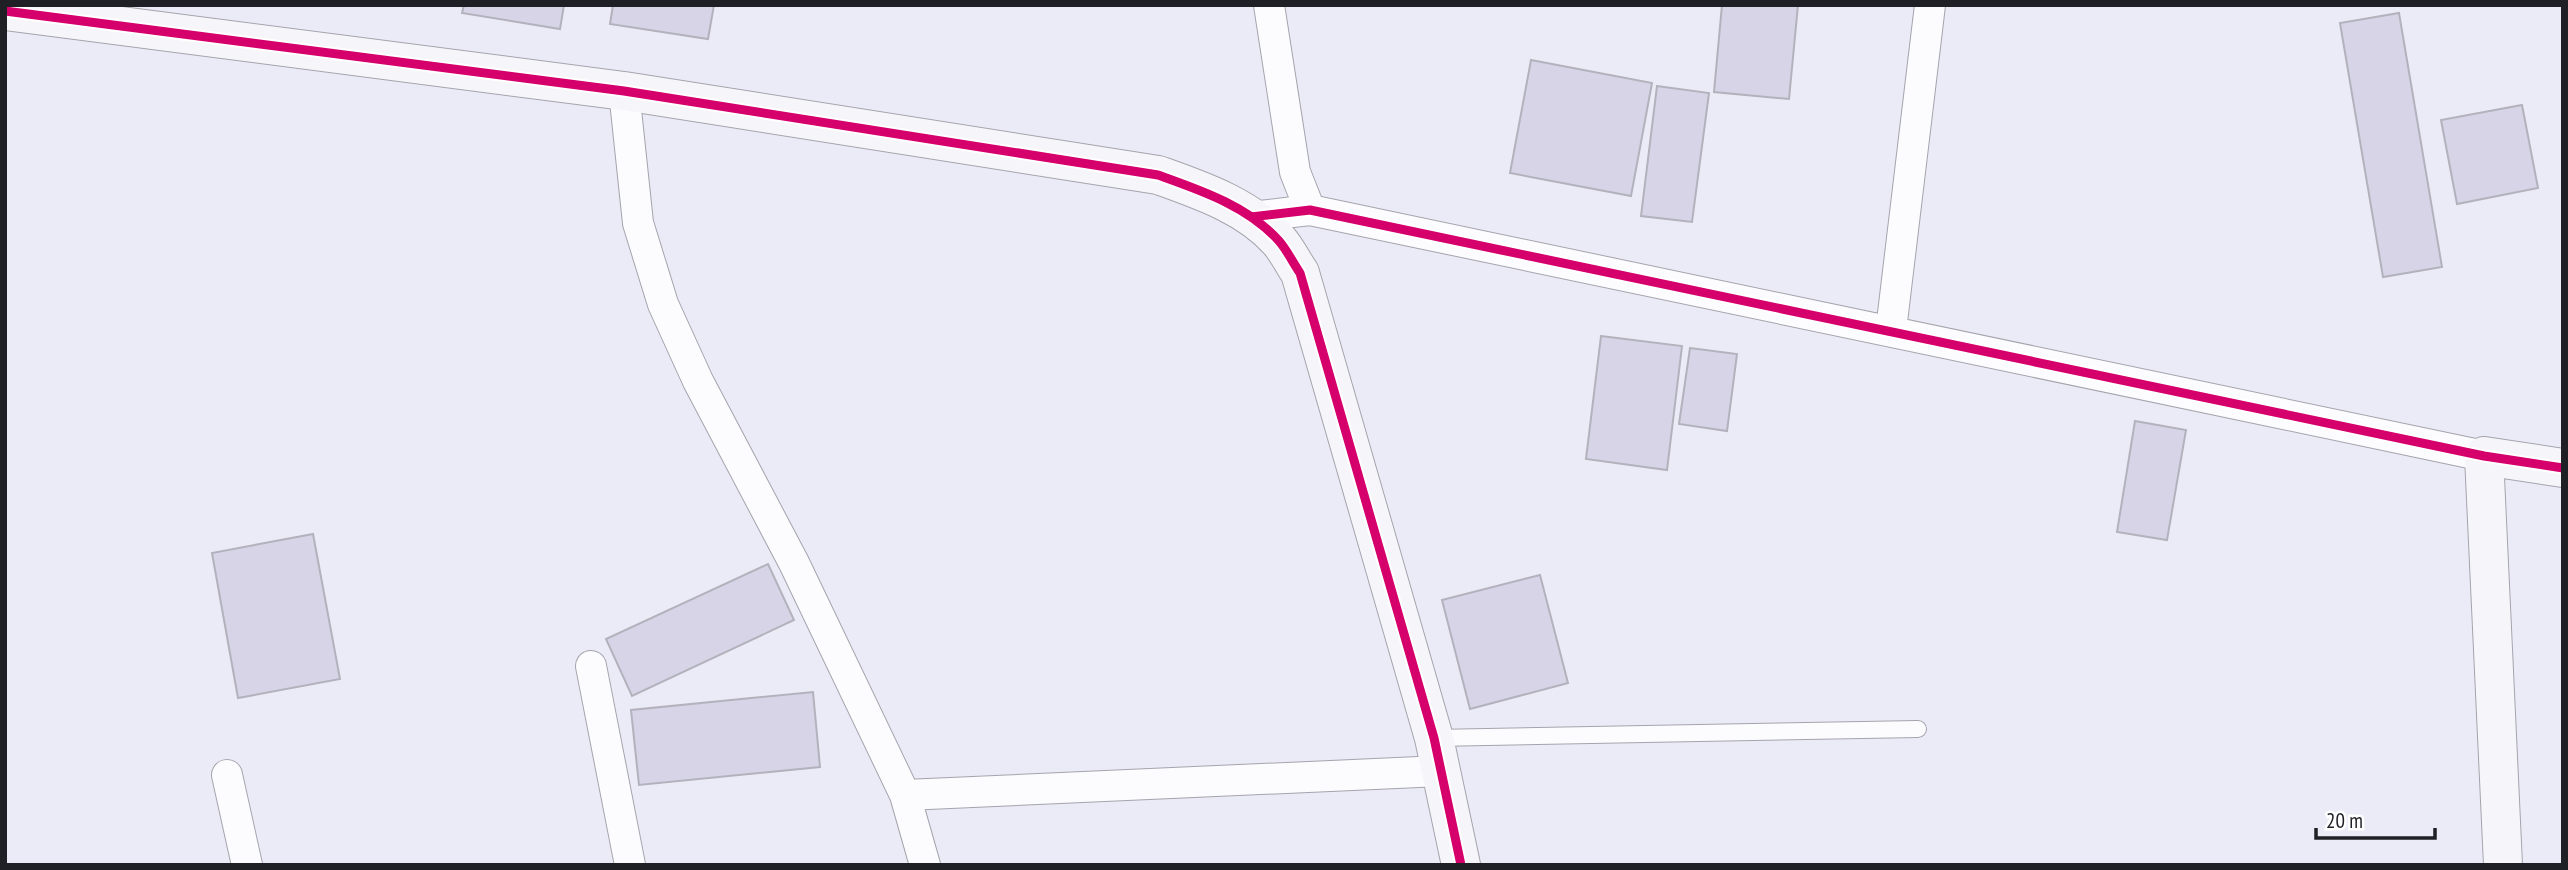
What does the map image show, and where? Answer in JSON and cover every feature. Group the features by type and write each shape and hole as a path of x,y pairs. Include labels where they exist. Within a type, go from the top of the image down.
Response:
{"street":[{"path":"1269,5 1295,172 1310,210"},
{"path":"1891,330 1930,5"},
{"path":"5,11 624,91 1158,175 1206,192 1251,217 1279,241 1300,273 1437,754 1461,865"},
{"path":"624,91 638,223 663,303 698,381 794,563 905,795 925,865"},
{"path":"1251,217 1310,210 2484,456 2563,468"},
{"path":"2484,456 2503,865"},
{"path":"592,666 629,865"},
{"path":"905,795 1437,754"},
{"path":"227,775 247,865"}],"lane":[{"path":"1437,754 1918,729"}],"building":[{"path":"464,5 564,5 560,29 462,13"},
{"path":"613,5 714,5 708,39 610,24"},
{"path":"1722,5 1798,5 1789,99 1714,92"},
{"path":"2399,13 2442,267 2383,277 2340,23"},
{"path":"1531,60 1652,83 1631,196 1510,173"},
{"path":"1657,86 1709,93 1692,222 1641,216"},
{"path":"2522,105 2538,188 2457,204 2441,120"},
{"path":"1601,336 1682,346 1667,470 1586,459"},
{"path":"1690,348 1737,354 1727,431 1679,424"},
{"path":"2135,421 2186,430 2167,540 2117,532"},
{"path":"313,534 340,679 238,698 212,553"},
{"path":"768,564 794,620 632,696 606,639"},
{"path":"1540,575 1568,683 1470,709 1442,600"},
{"path":"813,692 820,767 639,785 631,710"}],"cycle path":[{"path":"5,11 624,91 1158,175 1207,193 1238,209 1253,218 1279,241 1300,273 1434,738 1461,865"},
{"path":"1251,217 1310,210 2484,456 2563,468"}]}
